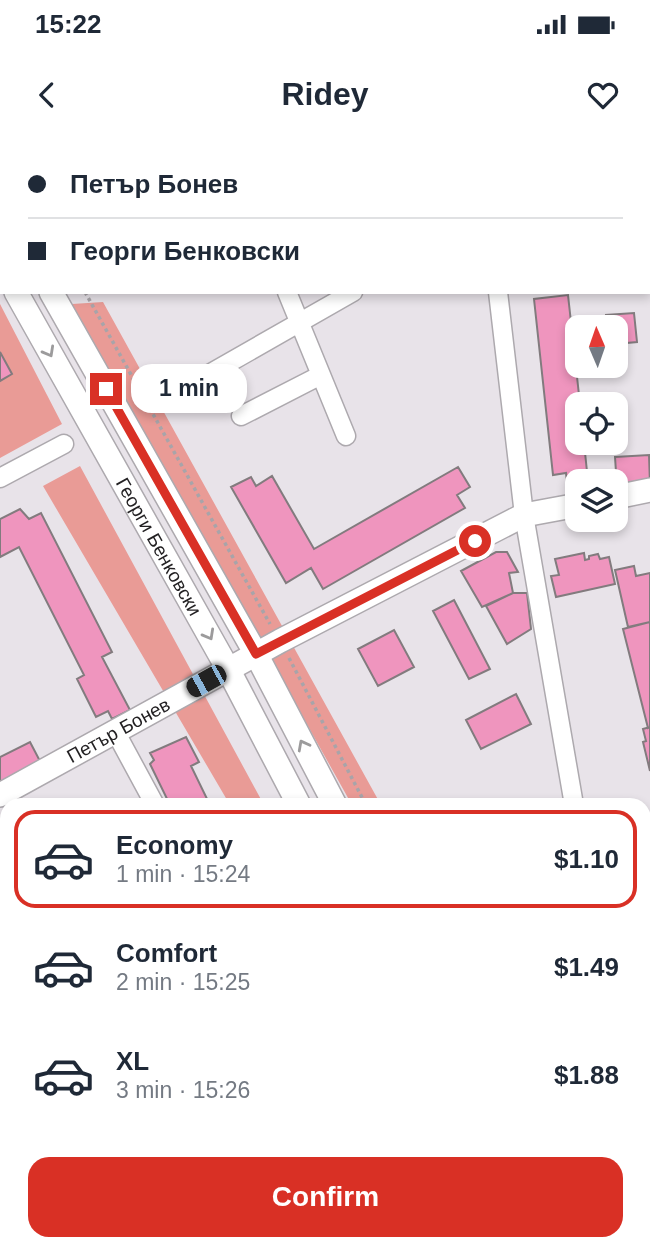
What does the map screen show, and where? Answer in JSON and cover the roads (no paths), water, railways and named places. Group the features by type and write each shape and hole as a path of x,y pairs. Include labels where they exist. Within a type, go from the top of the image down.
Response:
{"street":[{"name":"Георги Бенковски","path":"17,294 228,668 295,798"},
{"name":"Георги Бенковски","path":"52,294 256,654 331,798"},
{"path":"288,294 346,436"},
{"path":"174,394 349,294"},
{"path":"498,294 524,516 573,798"},
{"path":"241,416 321,375"},
{"path":"0,478 64,444"},
{"path":"628,495 650,490"},
{"name":"Петър Бонев","path":"0,795 228,668 524,516 565,508"},
{"path":"115,731 151,798"}]}
